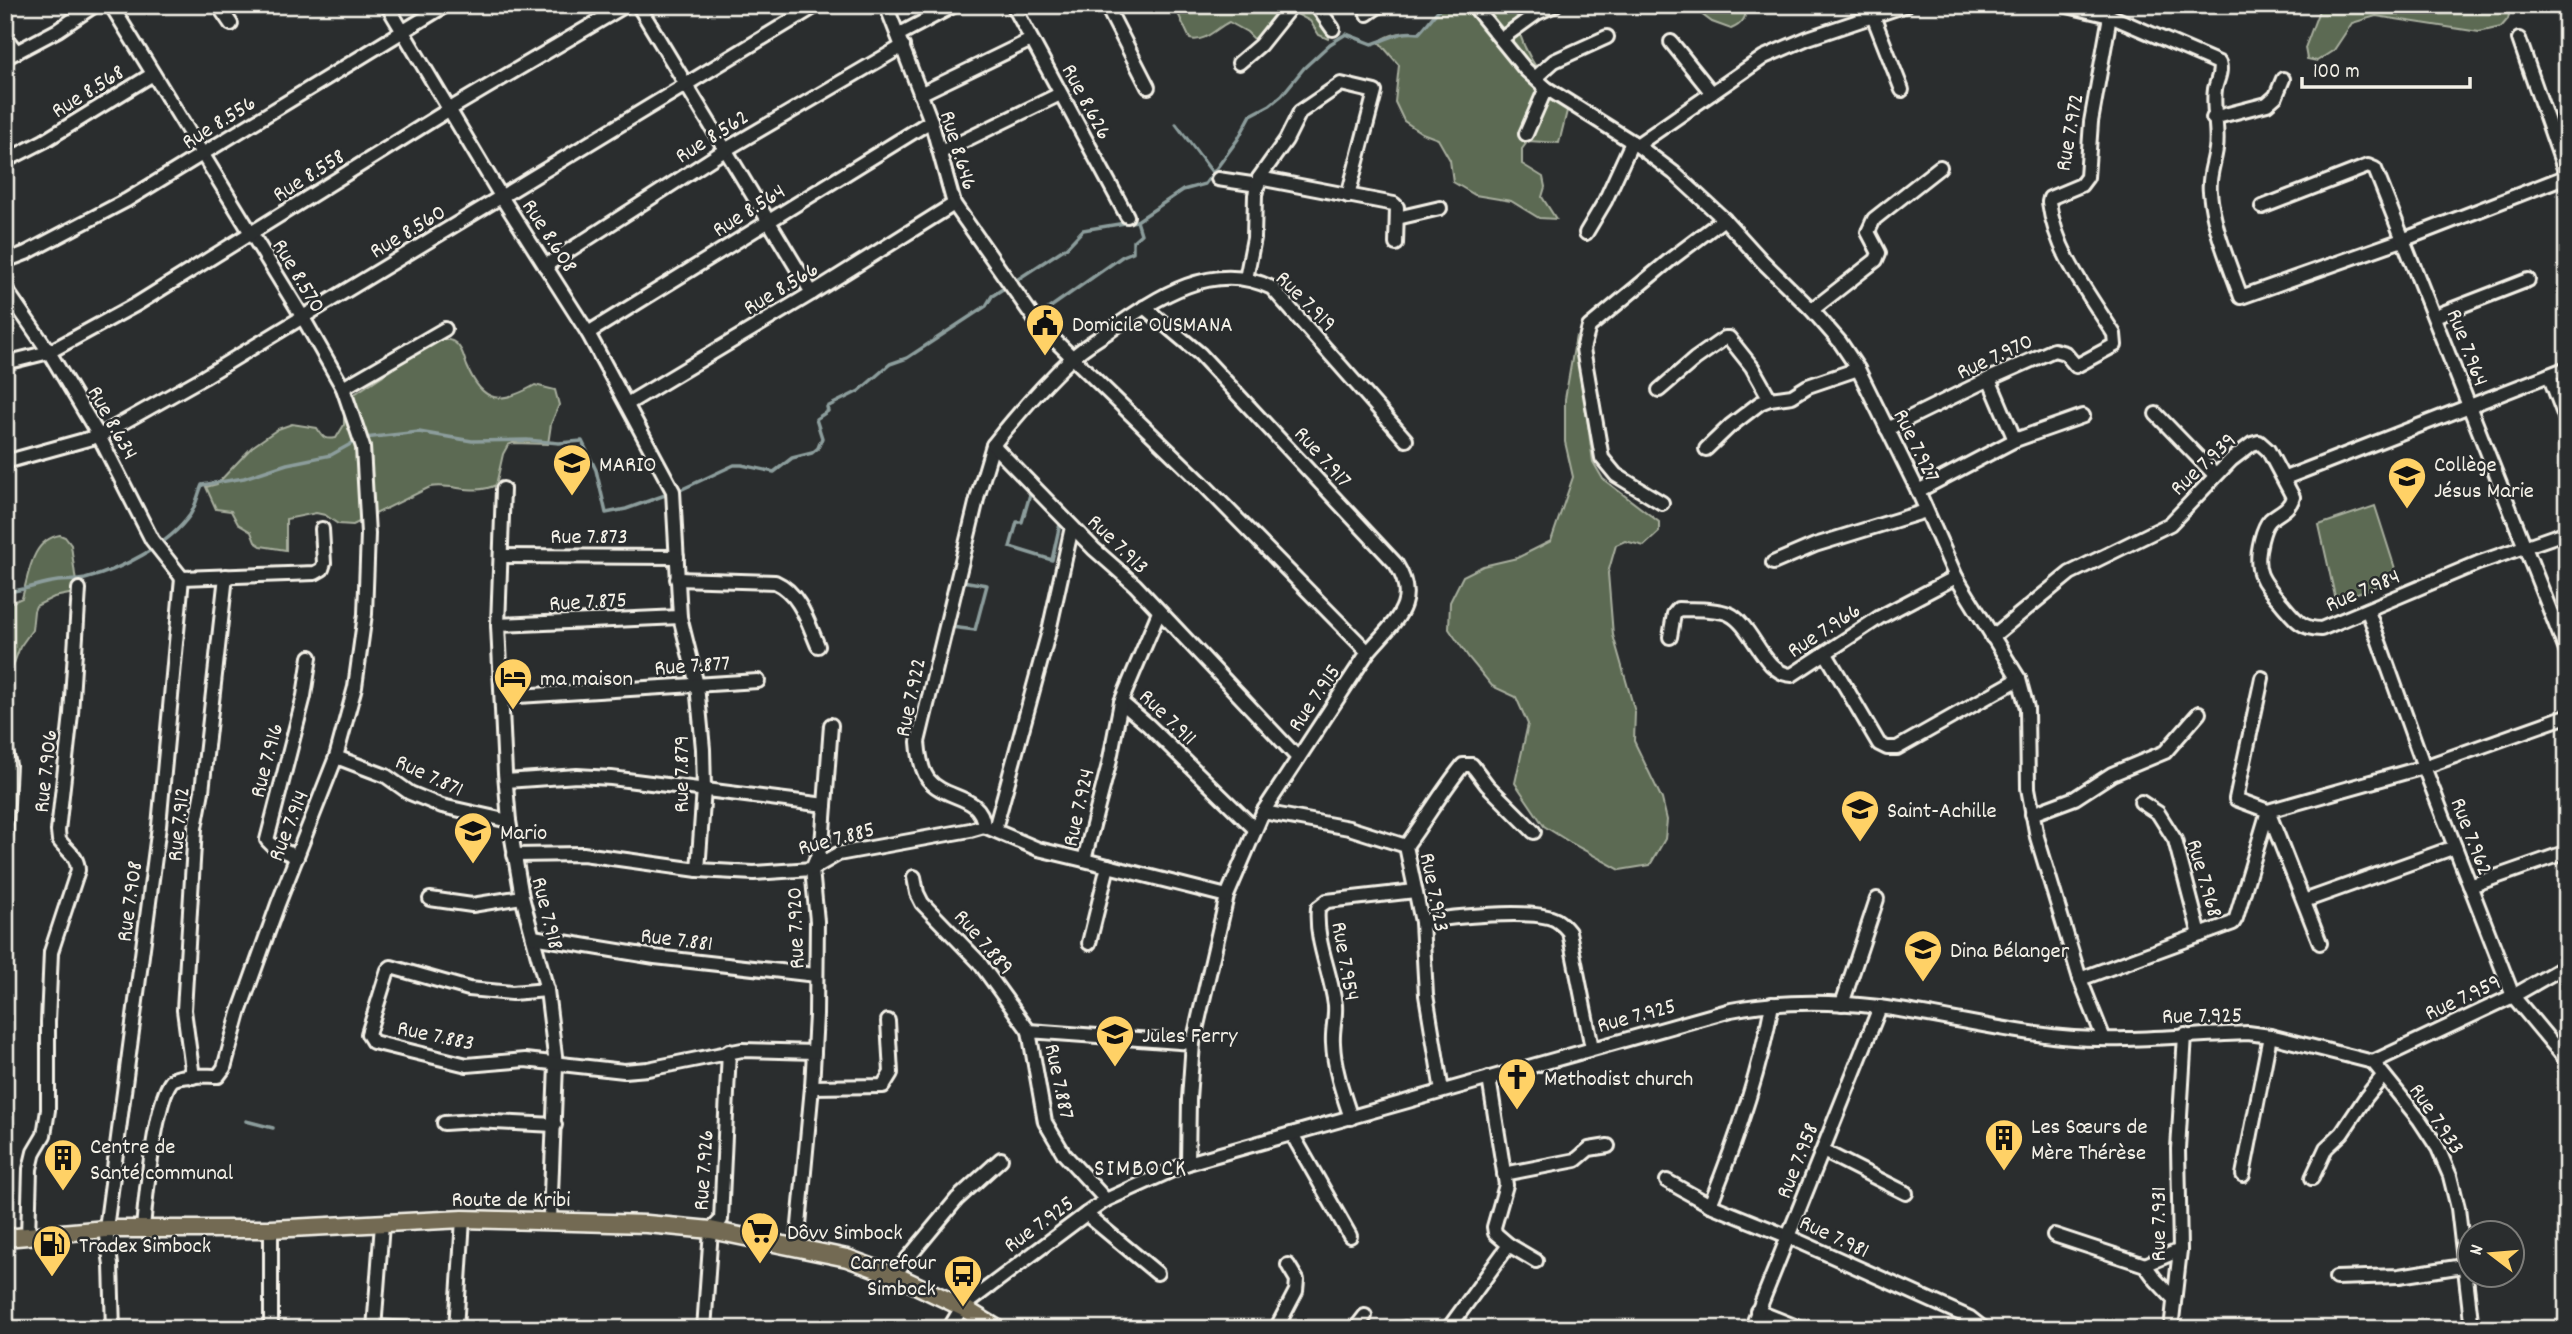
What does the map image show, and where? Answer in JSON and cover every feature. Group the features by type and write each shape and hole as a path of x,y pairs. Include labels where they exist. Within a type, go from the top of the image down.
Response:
{"main road":[{"name":"Route de Kribi","path":"5,1238 106,1228 271,1228 463,1219 647,1224 711,1230 847,1258 894,1275 962,1307 999,1329"}],"street":[{"name":"Rue 8.570","path":"111,5 302,316 343,388"},
{"path":"218,5 231,24"},
{"name":"Rue 8.608","path":"387,5 502,198 588,332 674,493"},
{"name":"Rue 8.556","path":"5,261 26,253 128,200 446,5"},
{"name":"Rue 8.558","path":"5,363 49,352 136,304 252,235 450,109 626,5"},
{"path":"638,5 812,293"},
{"name":"Rue 8.560","path":"5,462 99,436 204,377 817,5"},
{"name":"Rue 8.646","path":"886,5 931,121 954,204 1038,324 1073,357"},
{"name":"Rue 8.562","path":"545,266 955,5"},
{"name":"Rue 8.626","path":"1013,5 1126,216"},
{"path":"1106,5 1148,86"},
{"path":"1239,63 1260,45 1292,5"},
{"path":"1316,5 1333,29"},
{"path":"1367,13 1380,5"},
{"path":"1501,39 1537,13 1555,5"},
{"path":"1586,233 1634,144 1764,57 1808,38 1906,5"},
{"path":"2063,5 2109,16 2219,63 2221,68 2215,89 2213,118 2217,146 2210,193 2216,223 2241,297 2405,239 2567,177 2519,39"},
{"path":"5,37 11,55 86,8"},
{"name":"Rue 7.927","path":"1475,8 1546,88 1674,173 1724,219 1812,310 1840,342 1858,369 1918,491 1956,578 2019,679 2027,708 2028,788 2040,849 2080,979 2104,1039"},
{"path":"1873,16 1902,90"},
{"name":"Rue 7.972","path":"2109,16 2091,122 2087,177 2081,185 2050,198 2049,202 2058,237 2071,266 2113,334 2115,345"},
{"path":"1535,78 1554,61 1607,37"},
{"path":"920,93 1031,40"},
{"path":"1671,42 1712,93"},
{"name":"Rue 8.568","path":"5,161 44,142 153,74"},
{"path":"2213,118 2267,104 2276,96 2283,79"},
{"path":"1246,279 1254,238 1259,181 1286,140 1300,112 1341,84 1376,92 1348,195"},
{"path":"1526,134 1546,88"},
{"path":"941,152 1060,94"},
{"name":"Rue 8.564","path":"588,332 931,121"},
{"name":"Rue 7.964","path":"2262,207 2368,166 2378,173 2567,653"},
{"path":"1812,310 1875,260 1879,254 1868,232 1874,219 1940,167"},
{"path":"1218,178 1259,181 1394,204 1398,207 1396,244"},
{"name":"Rue 8.566","path":"627,404 954,204"},
{"path":"1397,218 1440,208"},
{"path":"1662,503 1616,475 1602,458 1583,349 1584,338 1589,327 1724,219"},
{"name":"Rue 7.919","path":"1073,357 1166,293 1199,282 1226,278 1256,280 1272,288 1406,440"},
{"path":"2435,316 2528,280"},
{"name":"Rue 8.634","path":"5,288 49,352 99,436 155,545 182,578"},
{"name":"Rue 7.917","path":"1144,307 1200,354 1396,564 1406,580 1408,592 1405,604 1395,621 1368,652"},
{"path":"343,388 445,329"},
{"path":"1659,390 1695,359 1725,338 1729,338 1752,367 1770,399"},
{"name":"Rue 7.970","path":"1887,429 2054,350 2065,353 2076,366 2115,345"},
{"path":"993,445 1073,357"},
{"name":"Rue 7.915","path":"1073,357 1205,485 1368,652 1263,812 1227,896 1193,1043 1188,1163"},
{"path":"1706,449 1752,408 1770,399 1792,396 1808,386 1858,369"},
{"path":"2285,478 2567,369"},
{"path":"2549,375 2567,422"},
{"path":"1989,379 2015,440"},
{"name":"Rue 7.914","path":"143,1228 153,1143 168,1085 177,1078 218,1076 224,1068 239,1013 336,757 355,687 365,614 368,534 363,447 343,388"},
{"path":"2157,414 2215,475"},
{"path":"1918,491 2015,440 2083,416"},
{"name":"Rue 7.939","path":"1992,637 2070,573 2170,524 2215,475 2242,452 2259,442 2268,450 2285,478"},
{"name":"Rue 7.913","path":"993,445 1159,612 1297,758"},
{"name":"Rue 7.922","path":"993,445 959,570 918,742 922,765 927,778 935,786 977,807 989,828 1038,849 1084,860"},
{"name":"Rue 7.984","path":"2285,478 2293,497 2287,509 2267,523 2263,530 2258,570 2260,577 2299,625 2311,629 2321,629 2454,573 2567,532"},
{"name":"Rue 7.918","path":"503,489 498,625 509,821 522,897 547,990 556,1064 550,1220"},
{"name":"Rue 7.879","path":"674,493 680,617 697,685 704,789 698,870"},
{"path":"1773,563 1815,545 1926,511"},
{"path":"989,828 1049,631 1072,527"},
{"path":"182,578 315,573 322,569 324,563 322,529"},
{"name":"Rue 7.873","path":"501,556 677,557"},
{"name":"Rue 7.912","path":"193,1077 184,1010 195,828 202,791 226,576"},
{"name":"Rue 7.908","path":"113,1329 111,1265 106,1228 159,826 182,578"},
{"name":"Rue 7.966","path":"1670,637 1674,614 1678,609 1732,615 1777,671 1792,676 1881,617 1956,578"},
{"path":"677,579 775,582 782,585 799,604 818,646"},
{"name":"Rue 7.906","path":"28,1237 30,1169 34,1152 44,1135 48,1110 51,952 78,870 74,856 59,841 58,831 71,714 79,589"},
{"name":"Rue 7.962","path":"2368,611 2424,767 2513,996 2567,1061"},
{"name":"Rue 7.911","path":"1159,612 1121,702 1255,829"},
{"name":"Rue 7.875","path":"498,625 680,617"},
{"path":"1826,654 1879,744 1887,748 1897,748 2019,679"},
{"name":"Rue 7.916","path":"298,857 273,846 267,840 304,696 310,657"},
{"path":"2262,678 2236,799 2268,811 2424,767 2567,716"},
{"name":"Rue 7.877","path":"502,697 758,681"},
{"name":"Rue 7.924","path":"1121,702 1109,764 1084,860 1227,896"},
{"path":"2032,814 2075,798 2112,774 2165,752 2199,713"},
{"name":"Rue 7.920","path":"797,1246 814,1052 817,921 812,869 822,845 831,725"},
{"path":"5,746 9,782 5,842"},
{"name":"Rue 7.871","path":"336,757 386,776 410,793 442,806 509,821"},
{"path":"1406,846 1425,820 1439,794 1463,765 1472,765 1487,785 1534,832"},
{"path":"506,781 577,776 825,805"},
{"name":"Rue 7.968","path":"2080,979 2200,935 2175,840 2158,813 2141,802"},
{"path":"2268,811 2320,943"},
{"path":"2200,935 2233,923 2236,918 2268,811"},
{"name":"Rue 7.923","path":"1263,812 1349,828 1406,846 1422,922 1426,995 1443,1091"},
{"name":"Rue 7.885","path":"698,870 754,873 812,869 838,854 989,828"},
{"path":"2304,901 2455,847"},
{"path":"2470,886 2567,852"},
{"path":"514,855 583,854 698,870"},
{"path":"1089,943 1108,866"},
{"name":"Rue 7.889","path":"914,877 922,903 979,962 1029,1031"},
{"name":"Rue 7.954","path":"1351,1118 1336,1066 1333,1044 1335,1005 1323,958 1318,908 1327,901 1415,891"},
{"path":"430,900 472,905 522,897"},
{"path":"1842,1004 1877,899"},
{"path":"1422,922 1481,915 1555,919 1569,932 1592,1048"},
{"name":"Rue 7.881","path":"533,937 655,957 816,975"},
{"name":"Rue 7.959","path":"2373,1062 2513,996 2567,965"},
{"name":"Rue 7.883","path":"547,990 512,993 469,989 391,967 368,1034 373,1042 467,1065 525,1060 633,1071 757,1049 814,1052"},
{"path":"1710,1205 1738,1133 1756,1075 1772,1004"},
{"name":"Rue 7.925","path":"962,1307 1106,1200 1188,1163 1731,1010 1772,1004 1880,1007 1999,1030 2065,1038 2248,1033 2373,1062"},
{"name":"Rue 7.958","path":"1751,1329 1880,1007"},
{"path":"812,1087 883,1086 891,1073 888,1021"},
{"name":"Rue 7.887","path":"1106,1200 1064,1154 1045,1122 1029,1031 1193,1043"},
{"name":"Rue 7.931","path":"2171,1329 2180,1251 2178,1140 2185,1035"},
{"path":"2243,1175 2270,1036"},
{"name":"Rue 7.926","path":"704,1329 711,1230 721,1220 729,1052"},
{"name":"Rue 7.933","path":"2373,1062 2419,1119 2438,1148 2450,1176 2459,1218"},
{"path":"2312,1178 2326,1148 2342,1133 2383,1076"},
{"path":"1489,1078 1505,1193 1494,1227 1495,1233 1536,1261"},
{"path":"444,1123 475,1121 555,1125"},
{"path":"1292,1134 1350,1236"},
{"path":"1504,1174 1576,1160 1589,1149 1608,1146"},
{"path":"1823,1151 1906,1192"},
{"path":"894,1275 957,1199 1001,1160"},
{"name":"Rue 7.981","path":"1667,1181 1710,1205 1787,1236 1970,1318 1984,1329"},
{"path":"1086,1214 1157,1273"},
{"path":"456,1329 463,1219"},
{"path":"382,1224 374,1328 412,1329"},
{"path":"271,1228 271,1329"},
{"path":"2054,1235 2145,1265 2174,1300"},
{"path":"1448,1329 1509,1245"},
{"path":"2145,1265 2180,1251"},
{"path":"1276,1329 1296,1290 1297,1280 1288,1265"},
{"path":"2336,1278 2399,1276 2456,1267"},
{"name":"Rue 7.933","path":"2466,1288 2472,1329"},
{"path":"949,1329 962,1307"},
{"path":"1757,1311 1802,1329"},
{"path":"1355,1329 1365,1316"}],"green space":[{"path":"1174,5 1314,5 1331,29 1328,39 1319,35 1310,21 1293,12 1258,43 1247,32 1229,22 1206,37 1195,40 1190,39"},
{"path":"1443,5 1517,5 1520,34 1532,61 1568,107 1559,143 1528,141 1522,149 1522,164 1543,177 1545,187 1542,197 1556,219 1539,218 1511,201 1475,195 1453,182 1450,160 1438,139 1422,133 1404,121 1395,102 1399,65 1379,42 1398,33 1419,33"},
{"path":"1689,5 1747,5 1743,20 1731,29 1712,22"},
{"path":"2321,5 2511,5 2508,19 2501,27 2479,32 2376,16 2352,23 2334,50 2317,61 2307,59 2305,48"},
{"path":"1576,336 1593,462 1603,479 1659,522 1659,532 1644,546 1625,541 1616,545 1608,573 1613,635 1635,712 1634,741 1662,799 1667,820 1665,839 1650,865 1620,870 1544,826 1515,783 1528,724 1516,697 1492,686 1449,629 1450,602 1463,576 1483,566 1517,558 1551,541 1573,477 1565,442 1565,399"},
{"path":"438,339 451,340 457,344 473,379 487,394 503,398 535,385 555,390 559,405 551,424 548,444 508,445 503,454 496,485 488,488 430,487 353,525 338,524 325,515 316,513 286,519 286,550 261,546 255,542 251,532 238,524 231,511 216,509 206,487 217,484 252,447 278,429 292,424 317,428 325,438 336,438 344,425 344,410 353,395"},
{"path":"2375,506 2398,578 2336,601 2319,525"},
{"path":"60,535 71,545 77,590 36,606 32,630 20,647 13,666 5,674 5,600 13,602 22,598 29,569 37,551 50,538"}],"waterway":[{"path":"676,492 734,465 774,472 792,458 812,453 818,448 822,438 816,419 828,411 827,407 859,391 890,364 907,358 986,306 992,296 1067,247 1083,230 1137,221 1183,190 1205,184 1238,139 1251,115 1282,95 1304,68 1330,44 1346,34 1372,44 1400,34 1419,33 1443,5"},
{"path":"1176,124 1212,172"},
{"path":"1038,316 1123,256 1133,252 1133,241 1141,234 1137,221"},
{"path":"364,438 419,432 472,441 582,441 596,470 606,513 668,494"},
{"path":"5,592 51,582 85,579 128,563 157,546 181,526 192,511 202,485 244,478 287,464 331,455 356,441"},
{"path":"1031,491 1060,524 1052,560 1010,547 1017,522 1022,522 1031,491"},
{"path":"962,581 987,585 975,630 951,627 962,581"},
{"path":"246,1121 273,1128"}],"place":[{"name":"Domicile OUSMANA","path":"1045,357"},
{"name":"MARIO","path":"572,497"},
{"name":"Collège Jésus Marie","path":"2407,510"},
{"name":"ma maison","path":"513,711"},
{"name":"Saint-Achille","path":"1860,843"},
{"name":"Mario","path":"473,865"},
{"name":"Dina Bélanger","path":"1923,983"},
{"name":"Jules Ferry","path":"1115,1068"},
{"name":"Methodist church","path":"1517,1111"},
{"name":"Les Sœurs de Mère Thérèse","path":"2004,1172"},
{"name":"Centre de Santé communal","path":"63,1192"},
{"name":"Dôvv Simbock","path":"760,1265"},
{"name":"Tradex Simbock","path":"52,1278"},
{"name":"Carrefour Simbock","path":"963,1308"}],"district":[{"name":"SIMBOCK","path":"1141,1167"}]}
